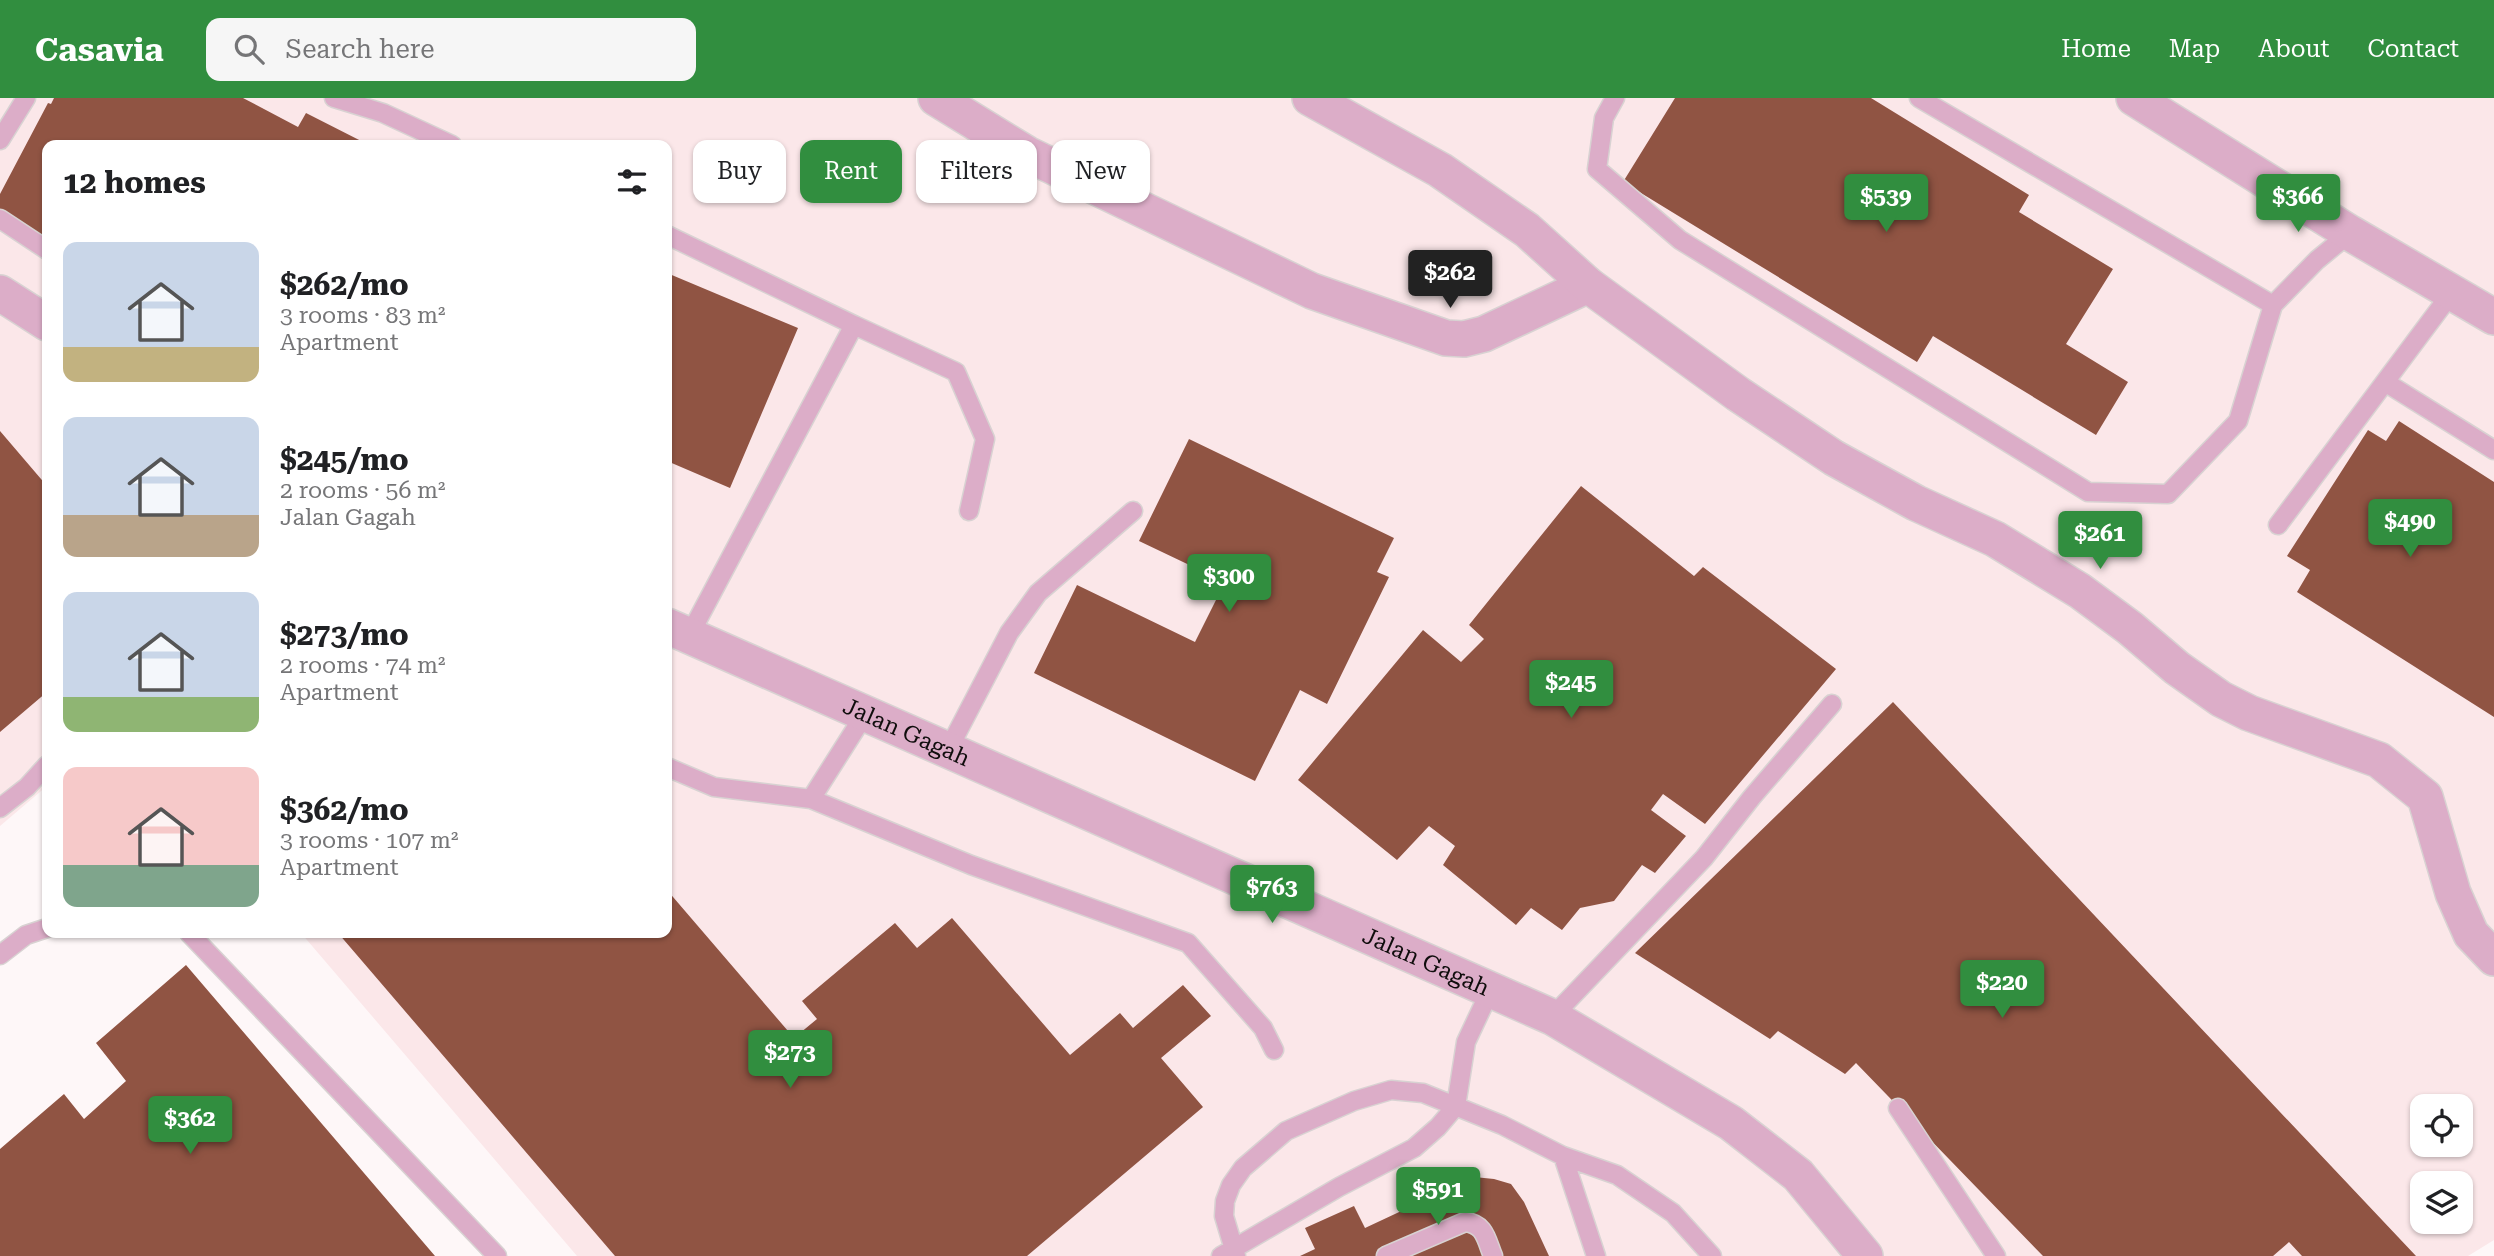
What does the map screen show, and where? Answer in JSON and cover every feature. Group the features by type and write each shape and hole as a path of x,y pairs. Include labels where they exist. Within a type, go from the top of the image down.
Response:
{"street":[{"path":"936,98 1027,154 1312,291 1446,338 1464,339 1484,334 1588,285"},
{"path":"1310,98 1440,170 1527,229 1539,243 1588,285 1738,394 1834,458 1916,503 1995,539 2080,591 2130,628 2177,668 2221,699 2249,713 2379,760 2425,797 2453,893 2471,934 2494,958"},
{"path":"2134,98 2350,233 2494,317"},
{"path":"0,293 42,320"},
{"name":"Jalan Gagah","path":"678,631 1552,1017 1731,1123 1798,1175 1865,1256"}],"lane":[{"path":"0,140 26,98"},
{"path":"334,98 383,113 441,140"},
{"path":"1615,98 1604,118 1597,169 1680,240 2088,492 2168,494 2238,421 2273,305 2316,260 2350,233"},
{"path":"1919,98 2273,305"},
{"path":"0,219 42,247"},
{"path":"672,237 854,326 956,372 985,439 969,511"},
{"path":"2278,525 2453,291"},
{"path":"678,631 854,326"},
{"path":"2385,382 2494,450"},
{"path":"948,750 1009,633 1038,593 1133,510"},
{"path":"1552,1017 1704,858 1832,704"},
{"path":"811,799 865,714"},
{"path":"672,769 714,787 811,799 971,865 1188,943 1263,1028 1274,1050"},
{"path":"0,808 27,787 42,770"},
{"path":"0,955 26,936 42,930"},
{"path":"195,938 497,1256"},
{"path":"1490,991 1466,1042 1456,1106 1438,1127 1414,1148 1339,1187 1230,1253 1224,1216 1225,1201 1230,1185 1243,1168 1286,1131 1354,1101 1391,1090 1423,1093 1456,1106 1502,1125 1563,1156 1617,1175 1673,1213 1712,1256"},
{"path":"1898,1108 1996,1256"},
{"path":"1563,1156 1596,1256"},
{"path":"1386,1256 1465,1222 1476,1223 1481,1228 1493,1256"}],"shaded area":[{"path":"0,98 2494,98 2494,1240 2468,1256 577,1256 305,938 672,938 672,140 42,140 42,790 0,826"}],"building":[{"path":"54,98 243,98 298,127 306,113 359,140 42,140 42,236 0,215 0,194 48,103 51,104"},
{"path":"1675,98 1871,98 2029,195 2019,212 2113,269 2066,344 2128,382 2096,435 1933,336 1917,362 1623,182"},
{"path":"672,275 798,328 730,488 672,463"},
{"path":"2399,421 2494,482 2494,717 2297,592 2310,570 2287,556 2368,430 2386,441"},
{"path":"0,431 42,480 42,696 0,732"},
{"path":"1189,439 1394,538 1377,572 1389,577 1327,704 1300,690 1255,781 1034,673 1077,585 1195,642 1225,582 1139,541"},
{"path":"1581,486 1694,576 1703,567 1836,669 1705,824 1663,794 1651,810 1686,836 1655,873 1642,865 1614,901 1580,908 1562,930 1531,908 1516,925 1443,865 1455,846 1429,826 1397,860 1298,780 1423,630 1461,662 1484,639 1469,625"},
{"path":"1893,702 2416,1256 2302,1256 2289,1242 2273,1256 2043,1256 1856,1063 1845,1074 1778,1031 1770,1039 1635,953"},
{"path":"672,896 794,1038 817,1019 802,1001 895,923 917,948 952,918 1070,1055 1120,1013 1133,1028 1183,985 1211,1016 1161,1058 1203,1107 1027,1256 615,1256 342,938 672,938"},
{"path":"186,965 435,1256 0,1256 0,1149 64,1094 84,1119 126,1081 96,1043"},
{"path":"1474,1177 1511,1184 1524,1202 1549,1256 1300,1256 1315,1249 1305,1228 1354,1206 1365,1228"}]}
